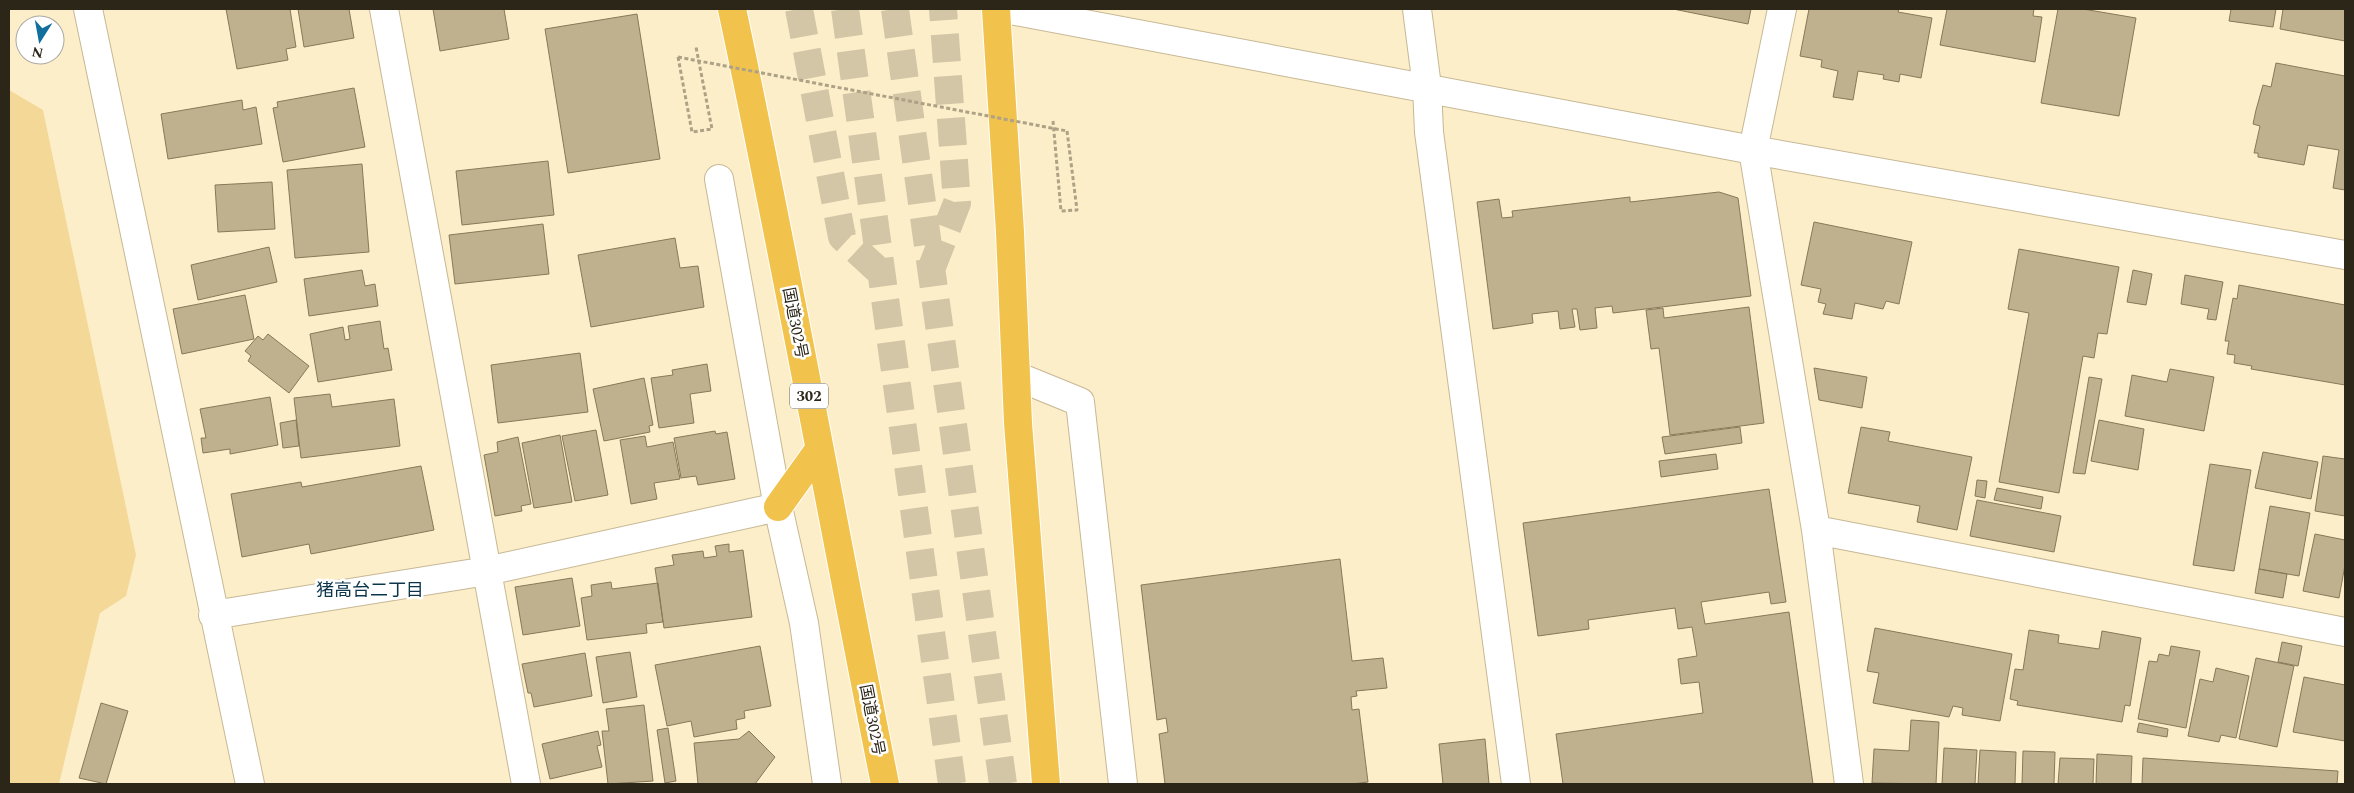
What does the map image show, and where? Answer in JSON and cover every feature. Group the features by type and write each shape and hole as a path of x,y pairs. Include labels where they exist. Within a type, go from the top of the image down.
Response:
{"highway":[{"name":"国道302号","path":"732,9 769,186 818,451 885,784"},
{"path":"996,9 1030,601 1046,784"},
{"path":"778,507 818,451"}],"street":[{"path":"88,9 213,615 250,784"},
{"path":"384,9 526,784"},
{"path":"1005,9 1427,87 1753,150 2345,255"},
{"path":"1417,9 1427,87 1430,142 1516,784"},
{"path":"1782,9 1753,150 1816,530 1849,784"},
{"path":"719,179 778,507 804,623 827,784"},
{"path":"1016,376 1080,402 1123,784"},
{"path":"213,615 488,571 778,507"},
{"path":"1816,530 2345,632"}],"path":[{"path":"696,47 712,130 692,132 678,57 1067,130 1077,210 1061,211 1053,121"}],"shaded area":[{"path":"9,90 43,110 136,555 126,596 100,613 59,784 9,784"}],"building":[{"path":"226,9 290,9 296,47 286,49 288,60 237,69"},
{"path":"298,9 349,9 354,38 304,47"},
{"path":"433,9 504,9 509,39 440,51"},
{"path":"1673,9 1751,9 1748,24"},
{"path":"1809,9 1899,9 1898,12 1932,18 1921,78 1900,74 1899,82 1883,79 1884,75 1858,71 1853,100 1833,97 1838,71 1821,67 1822,60 1800,56"},
{"path":"1947,9 2034,9 2033,16 2042,17 2035,62 1940,45"},
{"path":"2058,9 2083,9 2136,18 2119,116 2041,103"},
{"path":"2231,9 2276,9 2273,27 2229,21"},
{"path":"2283,9 2345,9 2345,41 2280,29"},
{"path":"637,14 660,159 568,173 545,29"},
{"path":"2276,63 2345,76 2345,190 2333,188 2339,150 2308,145 2304,165 2258,157 2258,153 2254,153 2260,126 2253,124 2256,110 2263,85 2271,87"},
{"path":"354,88 365,147 283,162 273,108 278,107 277,102"},
{"path":"242,100 243,110 256,107 262,144 168,159 161,114"},
{"path":"548,161 554,215 462,225 456,171"},
{"path":"362,164 369,252 295,258 287,170"},
{"path":"272,182 275,229 218,232 215,185"},
{"path":"1719,192 1738,198 1751,296 1613,313 1612,306 1595,308 1597,328 1580,330 1577,309 1572,309 1575,327 1560,329 1558,311 1532,314 1533,323 1493,329 1477,202 1499,199 1502,218 1513,217 1512,211 1630,197 1630,202"},
{"path":"1814,222 1912,242 1899,304 1886,301 1883,309 1855,303 1852,319 1823,314 1826,304 1818,302 1821,289 1801,285"},
{"path":"543,224 549,274 455,284 449,235"},
{"path":"675,238 680,268 698,266 704,307 591,327 578,255"},
{"path":"269,247 277,282 198,300 191,265"},
{"path":"2019,249 2119,267 2107,334 2098,333 2094,358 2083,356 2059,493 1999,482 2029,313 2008,309"},
{"path":"362,270 365,286 375,284 378,306 309,316 304,279"},
{"path":"2133,270 2152,274 2146,305 2127,302"},
{"path":"2185,275 2223,282 2216,320 2207,319 2209,309 2181,304"},
{"path":"2239,285 2345,305 2345,385 2251,369 2252,366 2234,363 2235,355 2227,354 2229,341 2225,341 2233,298 2237,299"},
{"path":"245,295 254,339 182,354 173,309"},
{"path":"1749,307 1764,423 1670,435 1659,348 1651,349 1646,310 1663,308 1664,318"},
{"path":"380,321 384,349 388,348 392,370 318,382 310,334 343,327 345,340 350,339 348,326"},
{"path":"268,334 309,366 289,393 248,361 251,356 245,351 258,336 263,340"},
{"path":"580,353 588,412 498,423 491,365"},
{"path":"707,364 711,391 690,394 694,423 659,428 651,378 673,375 672,370"},
{"path":"1814,368 1867,377 1862,408 1819,400"},
{"path":"2170,369 2214,377 2204,431 2125,416 2132,375 2167,382"},
{"path":"2089,377 2102,379 2085,474 2073,473"},
{"path":"644,378 653,425 649,426 650,432 604,441 593,389"},
{"path":"330,394 332,407 394,399 400,446 301,458 294,398"},
{"path":"270,397 278,445 230,454 230,449 203,453 201,438 206,438 200,409"},
{"path":"296,420 299,446 283,448 280,423"},
{"path":"2099,420 2144,429 2138,470 2091,461"},
{"path":"1740,427 1742,443 1665,454 1662,437"},
{"path":"1861,427 1890,432 1888,441 1972,457 1957,530 1917,522 1920,506 1848,493"},
{"path":"596,430 608,495 575,501 562,436"},
{"path":"715,431 716,434 727,432 735,479 698,485 696,476 681,478 674,438"},
{"path":"560,435 572,502 534,508 522,443"},
{"path":"645,436 647,447 673,442 680,479 654,483 657,499 631,504 620,440"},
{"path":"518,437 531,504 521,506 522,511 495,516 484,455 498,452 497,442"},
{"path":"2263,452 2318,462 2311,499 2255,488"},
{"path":"1716,454 1718,469 1661,477 1659,461"},
{"path":"2323,456 2345,459 2345,516 2315,511"},
{"path":"2210,464 2251,470 2234,571 2193,565"},
{"path":"421,466 434,530 311,554 309,544 242,557 231,494 301,482 302,487"},
{"path":"1977,480 1987,481 1985,498 1975,496"},
{"path":"1997,488 2043,497 2041,509 1994,500"},
{"path":"1769,489 1786,602 1771,604 1769,592 1701,602 1705,624 1789,612 1813,784 1563,784 1556,734 1703,713 1699,682 1681,684 1678,659 1697,656 1692,627 1678,629 1675,608 1588,620 1589,629 1538,636 1523,523"},
{"path":"1977,500 2061,516 2054,552 1970,536"},
{"path":"2270,506 2310,513 2299,576 2259,569"},
{"path":"2315,534 2345,540 2345,565 2339,598 2303,591"},
{"path":"729,544 729,552 743,550 752,617 664,628 655,568 674,565 672,555 703,551 704,558 717,556 715,546"},
{"path":"1340,559 1352,661 1383,658 1387,688 1356,691 1357,696 1351,697 1352,710 1359,709 1368,782 1352,784 1165,784 1159,734 1168,732 1166,718 1157,720 1141,585"},
{"path":"2259,569 2287,574 2283,598 2255,593"},
{"path":"572,578 580,626 523,635 515,587"},
{"path":"611,582 612,589 658,583 663,622 646,624 647,633 587,640 581,598 592,596 591,585"},
{"path":"1875,628 2012,654 2000,721 1962,715 1963,708 1953,706 1949,717 1873,703 1879,673 1867,671"},
{"path":"2029,630 2059,635 2058,643 2099,649 2102,631 2141,638 2130,706 2125,705 2122,722 2017,705 2018,701 2010,699 2015,669 2023,670"},
{"path":"2282,642 2302,646 2298,666 2278,662"},
{"path":"760,646 771,706 744,711 745,718 736,720 737,729 694,737 691,721 667,726 655,665"},
{"path":"2171,646 2200,651 2186,728 2138,719 2149,661 2157,662 2159,654 2169,656"},
{"path":"630,652 637,697 603,703 596,657"},
{"path":"585,653 592,696 534,707 531,693 528,693 522,664"},
{"path":"2256,658 2294,666 2277,747 2239,739"},
{"path":"2216,668 2249,676 2236,738 2221,735 2219,742 2188,736 2200,679 2213,682"},
{"path":"2304,677 2345,685 2345,741 2293,732"},
{"path":"101,703 128,711 106,784 79,778"},
{"path":"644,705 653,781 608,784 602,731 609,731 606,709"},
{"path":"1911,720 1939,722 1936,784 1872,783 1874,749 1909,751"},
{"path":"2139,723 2168,729 2167,737 2137,732"},
{"path":"668,728 676,781 665,783 657,730"},
{"path":"598,731 601,745 597,746 602,767 550,779 542,744"},
{"path":"749,731 775,757 755,784 698,784 694,743 739,739"},
{"path":"1485,739 1489,784 1443,784 1439,744"},
{"path":"1944,748 1977,750 1975,784 1942,784"},
{"path":"1980,750 2016,752 2015,784 1978,784"},
{"path":"2023,751 2055,752 2054,784 2022,784"},
{"path":"2097,754 2132,756 2131,784 2096,784"},
{"path":"2060,758 2094,759 2093,784 2058,784"},
{"path":"2143,758 2338,771 2337,784 2142,784"}],"tunnel":[{"path":"799,9 842,237 880,272"},
{"path":"845,9 952,784"},
{"path":"895,9 1003,784"},
{"path":"932,267 957,203 943,9"}],"district":[{"name":"猪高台二丁目","path":"370,590"}]}
